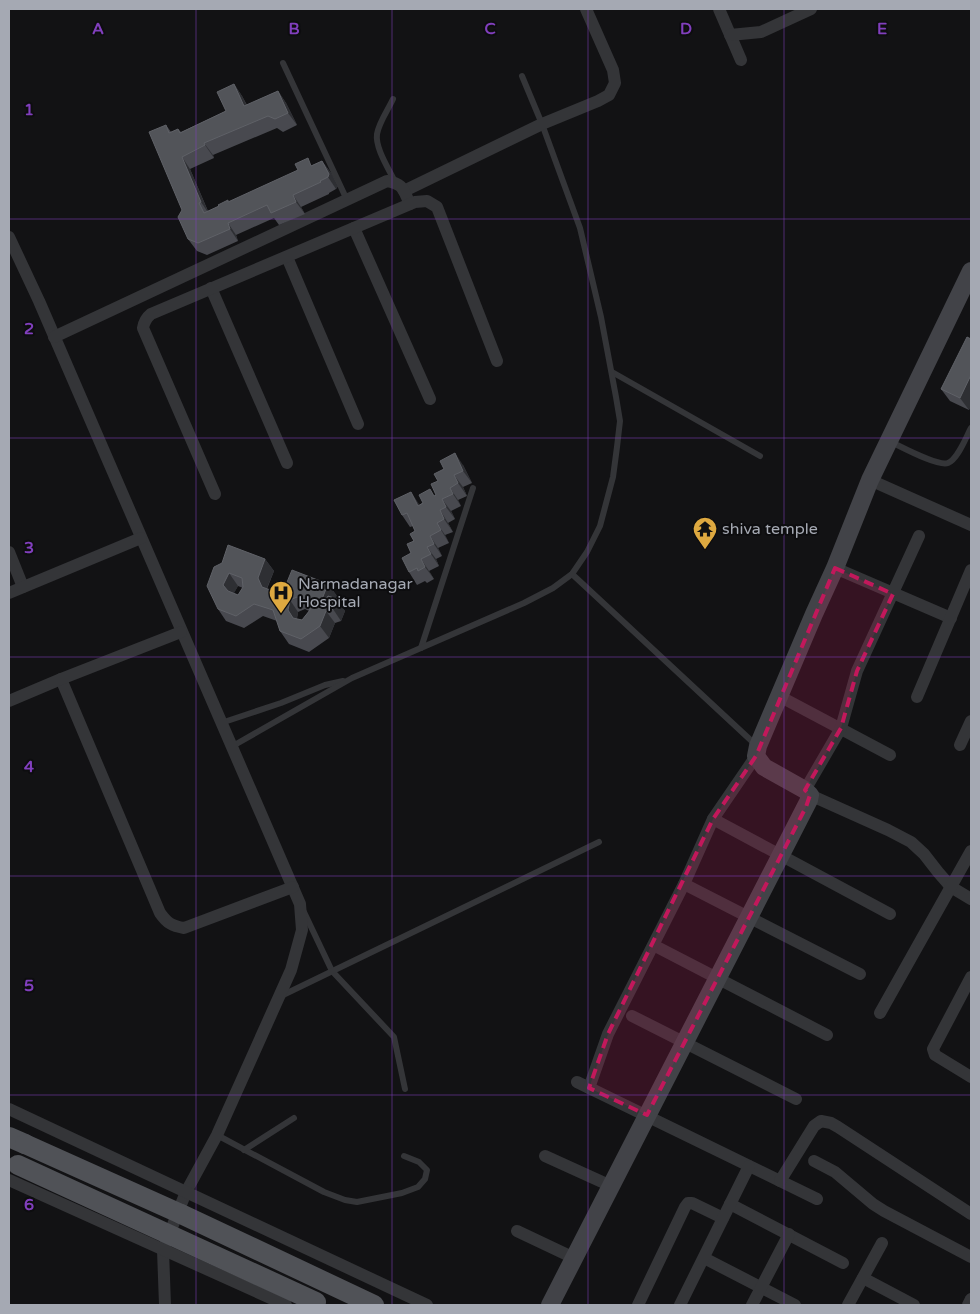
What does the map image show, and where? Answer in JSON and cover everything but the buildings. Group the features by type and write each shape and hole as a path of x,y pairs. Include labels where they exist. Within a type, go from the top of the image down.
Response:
{"main road":[{"path":"550,1305 806,807 808,792 764,767 757,751 835,568 870,480 971,271"},
{"path":"17,1140 181,1214 374,1305"},
{"path":"12,1168 320,1304"}],"street":[{"path":"400,187 609,95 615,83 613,70 586,9"},
{"path":"719,9 741,60"},
{"path":"730,35 761,32 811,9"},
{"path":"54,336 387,181 400,187 410,204"},
{"path":"215,494 144,328 144,322 151,314 410,204 427,201 437,207 496,361"},
{"path":"354,228 430,398"},
{"path":"9,237 54,336 300,904 302,930 290,970 217,1135 186,1192 164,1250 165,1305"},
{"path":"287,256 358,424"},
{"path":"211,288 287,463"},
{"path":"870,480 971,525"},
{"path":"919,536 857,671 841,728 808,792 912,842 952,887 971,899"},
{"path":"9,593 141,538"},
{"path":"9,552 23,587"},
{"path":"835,568 951,618"},
{"path":"917,697 971,570"},
{"path":"9,702 61,679 181,632"},
{"path":"61,679 160,913 166,922 175,927 184,928 293,888"},
{"path":"779,696 890,755"},
{"path":"960,745 971,721"},
{"path":"757,751 713,819 684,884 583,1085 817,1199"},
{"path":"713,819 890,914"},
{"path":"880,1013 971,851"},
{"path":"684,884 860,974"},
{"path":"659,948 828,1035"},
{"path":"971,977 934,1049 935,1055 971,1077"},
{"path":"632,1016 796,1100"},
{"path":"9,1109 426,1305"},
{"path":"780,1181 814,1126 821,1121 838,1127 971,1214"},
{"path":"545,1156 611,1186"},
{"path":"814,1161 835,1172 879,1207 971,1258"},
{"path":"680,1305 749,1166"},
{"path":"12,1168 164,1250 286,1305"},
{"path":"638,1305 688,1203 692,1203 724,1218"},
{"path":"730,1204 843,1263"},
{"path":"517,1231 574,1258"},
{"path":"752,1305 789,1234"},
{"path":"848,1305 882,1243"},
{"path":"704,1258 795,1305"},
{"path":"863,1278 914,1305"},
{"path":"968,1305 971,1299"}],"lane":[{"path":"283,63 347,200"},
{"path":"231,747 352,678 524,604 553,588 572,574 587,552 600,526 613,477 620,421 612,372 580,228 542,124 522,76"},
{"path":"393,98 379,126 377,136 378,145 400,187"},
{"path":"612,372 760,456"},
{"path":"889,441 938,464 948,463 957,455 970,432"},
{"path":"421,648 473,488"},
{"path":"572,574 757,751"},
{"path":"221,723 281,703 325,685 352,678"},
{"path":"278,997 599,842"},
{"path":"300,904 332,971 394,1037 405,1089"},
{"path":"244,1150 294,1118"},
{"path":"217,1135 324,1192 345,1200 358,1202 402,1193 418,1187 425,1179 427,1170 419,1162 404,1156"}],"highlighted area":[{"path":"835,568 893,594 857,671 841,728 805,790 810,795 806,807 647,1115 589,1088 608,1034 713,819 756,756"}],"place":[{"name":"shiva temple","path":"705,550"},
{"name":"Narmadanagar Hospital","path":"281,614"}]}
